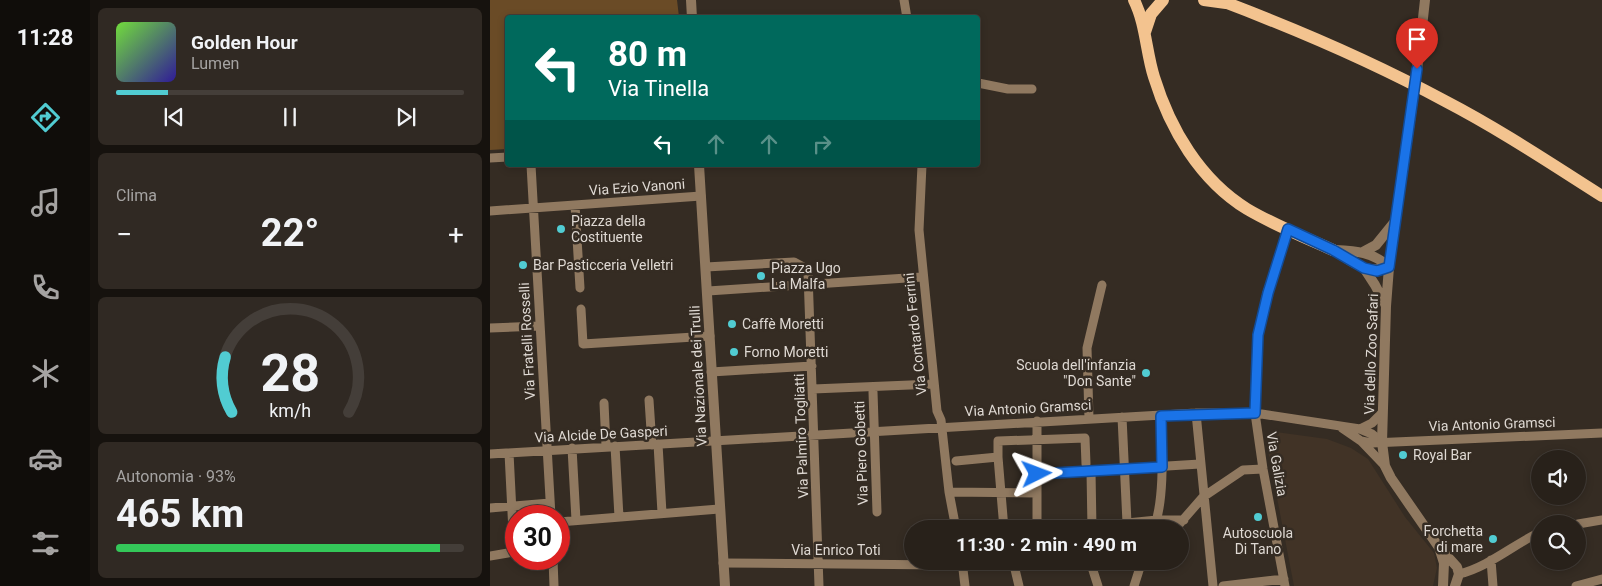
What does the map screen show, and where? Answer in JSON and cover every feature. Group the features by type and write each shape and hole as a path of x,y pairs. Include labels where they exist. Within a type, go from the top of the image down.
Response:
{"main road":[{"path":"1134,0 1145,32 1154,76 1169,120 1195,161 1220,188 1246,208 1333,250"},
{"path":"1145,32 1151,14 1163,0"},
{"path":"1204,0 1223,2 1376,66 1445,100 1504,134 1602,196"}],"street":[{"path":"691,0 692,15"},
{"path":"904,0 906,15"},
{"name":"Via dello Zoo Safari","path":"1425,0 1389,267 1382,442 1385,466 1391,478 1438,546"},
{"path":"980,83 1008,89 1032,89"},
{"path":"490,158 505,157"},
{"name":"Via Fratelli Rosselli","path":"531,167 550,503"},
{"name":"Via Nazionale dei Trulli","path":"699,167 708,291 714,441 725,586"},
{"name":"Via Contardo Ferrini","path":"922,167 919,230 922,277 934,384 942,426 949,492 954,520"},
{"name":"Via Ezio Vanoni","path":"574,205 701,196"},
{"path":"490,211 574,205 580,288"},
{"path":"1363,252 1376,245 1396,220"},
{"name":"Via Galizia","path":"1285,583 1263,469 1255,413 1258,335 1268,293 1288,229"},
{"path":"1333,250 1363,252 1379,257 1389,267 1377,271 1364,268 1333,250"},
{"path":"706,267 794,262 805,268 808,274 808,285"},
{"path":"1364,268 1375,284 1386,306"},
{"path":"708,291 922,277"},
{"name":"Via Palmiro Togliatti","path":"808,285 815,435 819,586"},
{"path":"1089,419 1087,348 1102,286"},
{"path":"581,309 583,344 710,336"},
{"path":"490,328 540,326"},
{"path":"711,372 812,366"},
{"path":"813,389 934,384"},
{"name":"Via Piero Gobetti","path":"873,392 877,512"},
{"path":"649,400 662,514"},
{"path":"604,403 611,446 618,517"},
{"path":"1196,413 1213,586"},
{"name":"Via Antonio Gramsci","path":"714,441 1037,421 1196,413 1255,413 1342,428 1360,429 1372,434 1382,442"},
{"path":"1360,429 1372,423 1382,413"},
{"path":"1155,520 1162,467 1161,416"},
{"path":"1122,417 1127,520"},
{"path":"1037,421 1038,520"},
{"name":"Via Antonio Gramsci","path":"1342,428 1361,441 1385,466"},
{"name":"Via Antonio Gramsci","path":"1361,441 1382,442 1602,433"},
{"path":"1003,520 998,441 1085,438 1091,520"},
{"name":"Via Alcide De Gasperi","path":"490,454 714,441"},
{"path":"572,448 576,520"},
{"path":"509,453 512,505"},
{"path":"956,461 998,457"},
{"path":"1037,474 1088,468 1124,469 1200,464"},
{"path":"1184,520 1203,497 1243,470 1263,469"},
{"path":"949,492 1037,494"},
{"path":"525,505 550,503"},
{"path":"490,508 505,507"},
{"path":"570,521 719,509"},
{"path":"1586,523 1602,520"},
{"path":"1459,574 1470,571 1491,560 1518,542 1531,536"},
{"path":"1438,546 1451,558 1459,574 1455,586"},
{"path":"1438,546 1444,563 1443,586"},
{"path":"490,556 505,554"},
{"path":"1491,560 1493,586"},
{"name":"Via Enrico Toti","path":"723,563 904,564"},
{"path":"553,570 554,586"},
{"path":"963,570 965,586"},
{"path":"1015,570 1019,586"},
{"path":"1093,570 1098,586"},
{"path":"1134,586 1139,570"},
{"path":"1576,586 1602,579"},
{"path":"1224,586 1285,583"}],"shaded area":[{"path":"490,0 677,0 679,15 505,15 505,149 490,150"},
{"path":"1276,432 1327,439 1351,448 1368,459 1405,517 1434,553 1437,568 1433,586 1294,586 1268,451 1267,440"}],"place":[{"name":"Piazza della Costituente","path":"561,229"},
{"name":"Bar Pasticceria Velletri","path":"523,265"},
{"name":"Piazza Ugo La Malfa","path":"761,276"},
{"name":"Caffè Moretti","path":"732,324"},
{"name":"Forno Moretti","path":"734,352"},
{"name":"Scuola dell'infanzia \"Don Sante\"","path":"1146,373"},
{"name":"Royal Bar","path":"1403,455"},
{"name":"Autoscuola Di Tano","path":"1258,517"},
{"name":"Forchetta di mare","path":"1493,539"}],"route":[{"path":"1037,474 1162,467 1161,416 1196,413 1255,413 1258,335 1268,293 1288,229 1333,250 1364,268 1377,271 1389,267 1417,69"}]}
